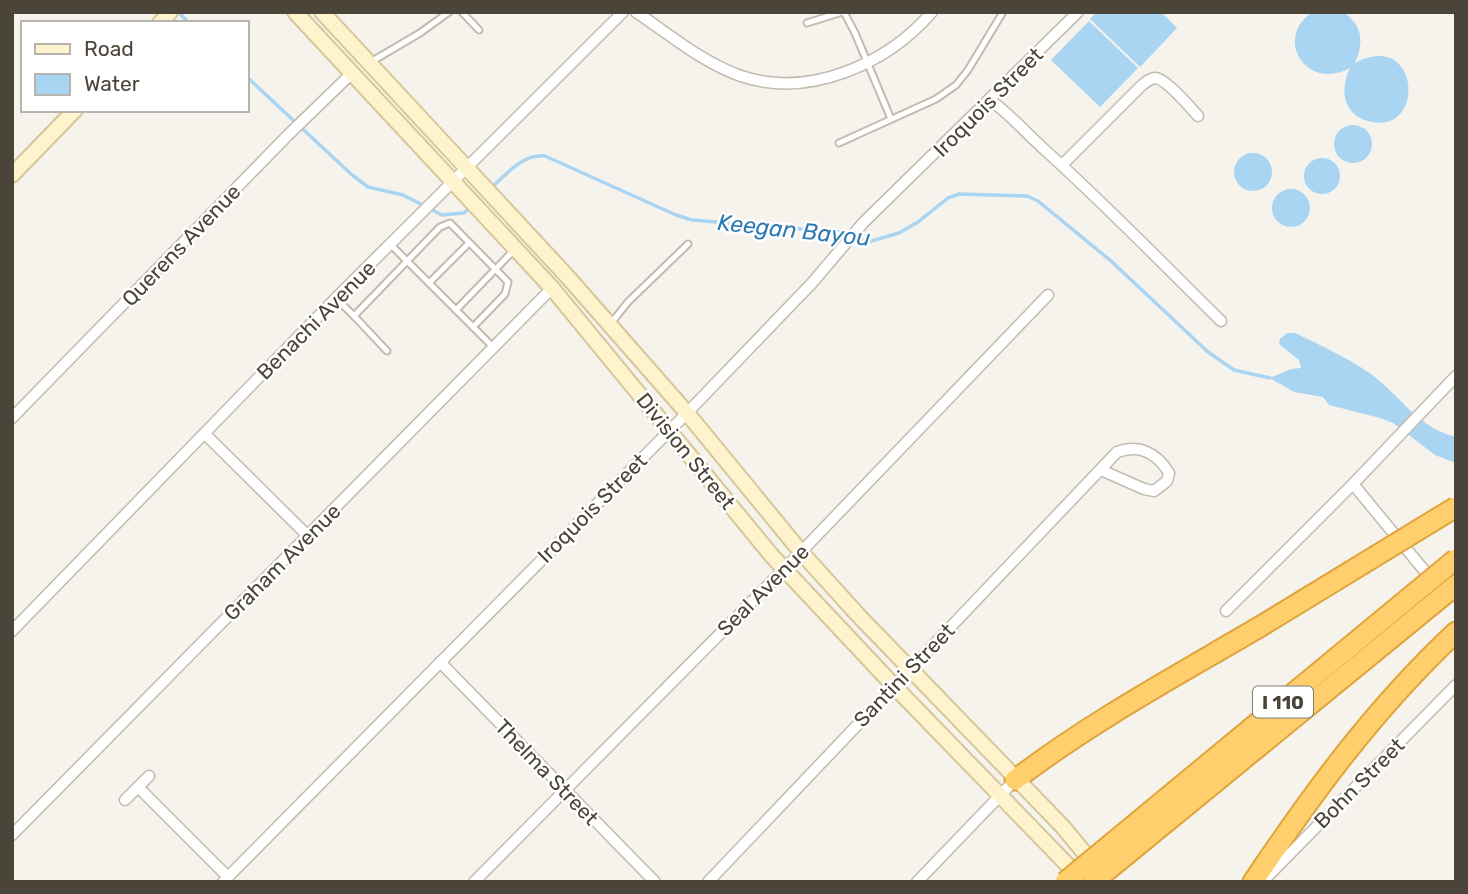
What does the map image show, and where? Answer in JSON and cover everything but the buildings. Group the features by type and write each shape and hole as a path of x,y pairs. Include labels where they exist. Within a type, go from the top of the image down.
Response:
{"highway":[{"path":"1015,780 1116,711 1456,507"},
{"name":"I 110","path":"1065,882 1456,559"},
{"name":"I 110","path":"1093,882 1456,584"},
{"path":"1253,882 1331,769 1382,706 1456,632"}],"main road":[{"name":"Division Street","path":"295,12 552,288 784,569 1084,882"},
{"name":"Division Street","path":"322,12 481,181 610,324 801,552 909,670 1063,827 1108,882"},
{"path":"12,175 73,112"}],"street":[{"name":"Benachi Avenue","path":"12,631 336,298 623,12"},
{"path":"636,12 705,57 739,75 762,82 794,85 847,72 917,28 932,12"},
{"name":"Iroquois Street","path":"226,879 687,413 812,283 863,223 1078,12"},
{"name":"Querens Avenue","path":"12,418 351,74"},
{"path":"1062,165 1152,78 1159,78 1166,83 1198,116"},
{"path":"990,100 1002,108 1020,128 1062,165 1221,321"},
{"name":"Graham Avenue","path":"12,835 552,288"},
{"name":"Seal Avenue","path":"474,882 801,552 1048,295"},
{"path":"1226,611 1456,376"},
{"path":"205,433 308,536"},
{"name":"Santini Street","path":"708,882 1117,452 1129,447 1140,449 1153,455 1169,473 1167,481 1154,491 1101,470"},
{"path":"1353,484 1455,605"},
{"name":"Thelma Street","path":"440,662 655,882"},
{"name":"Bohn Street","path":"1262,882 1456,685"},
{"path":"125,800 149,776"},
{"path":"917,882 1015,780"},
{"path":"138,787 226,879"}],"lane":[{"path":"369,62 421,33 449,12"},
{"path":"462,12 479,30"},
{"path":"807,23 843,12 891,119"},
{"path":"839,143 936,99 956,85 1003,12"},
{"path":"354,316 440,227 450,223 508,282 505,295 474,327"},
{"path":"429,283 469,243"},
{"path":"610,324 628,302 688,244"},
{"path":"391,245 493,347"},
{"path":"456,310 515,249"},
{"path":"336,298 387,351"}],"water":[{"path":"1097,12 1161,12 1177,28 1140,67 1090,19"},
{"path":"1313,12 1343,12 1355,23 1360,35 1360,48 1355,63 1377,56 1393,60 1404,70 1408,85 1407,101 1400,114 1387,122 1359,118 1345,99 1345,84 1350,68 1334,74 1320,73 1308,67 1300,58 1296,35 1301,23"},
{"path":"1089,21 1138,68 1100,107 1051,60"},
{"path":"1353,125 1366,131 1372,144 1366,157 1353,163 1340,157 1334,144 1340,131"},
{"path":"1253,153 1266,159 1272,172 1266,185 1253,191 1240,185 1234,172 1240,159"},
{"path":"1322,158 1335,163 1340,176 1335,189 1322,194 1309,189 1304,176 1309,163"},
{"path":"1291,189 1304,195 1310,208 1304,221 1291,227 1278,221 1272,208 1278,195"},
{"path":"1287,333 1295,333 1360,367 1419,418 1442,433 1456,437 1456,463 1435,455 1393,423 1329,405 1323,397 1294,392 1270,378 1291,369 1301,368 1299,360 1279,344 1280,339"}],"waterway":[{"name":"Keegan Bayou","path":"178,12 187,21"},
{"name":"Keegan Bayou","path":"248,78 368,187 403,195 442,215 464,213 470,207"},
{"name":"Keegan Bayou","path":"491,188 522,162 529,158 545,156 692,220 839,232 868,242 899,233 948,198 959,194 1027,196 1038,201 1111,261 1208,352 1234,370 1270,378"}]}
